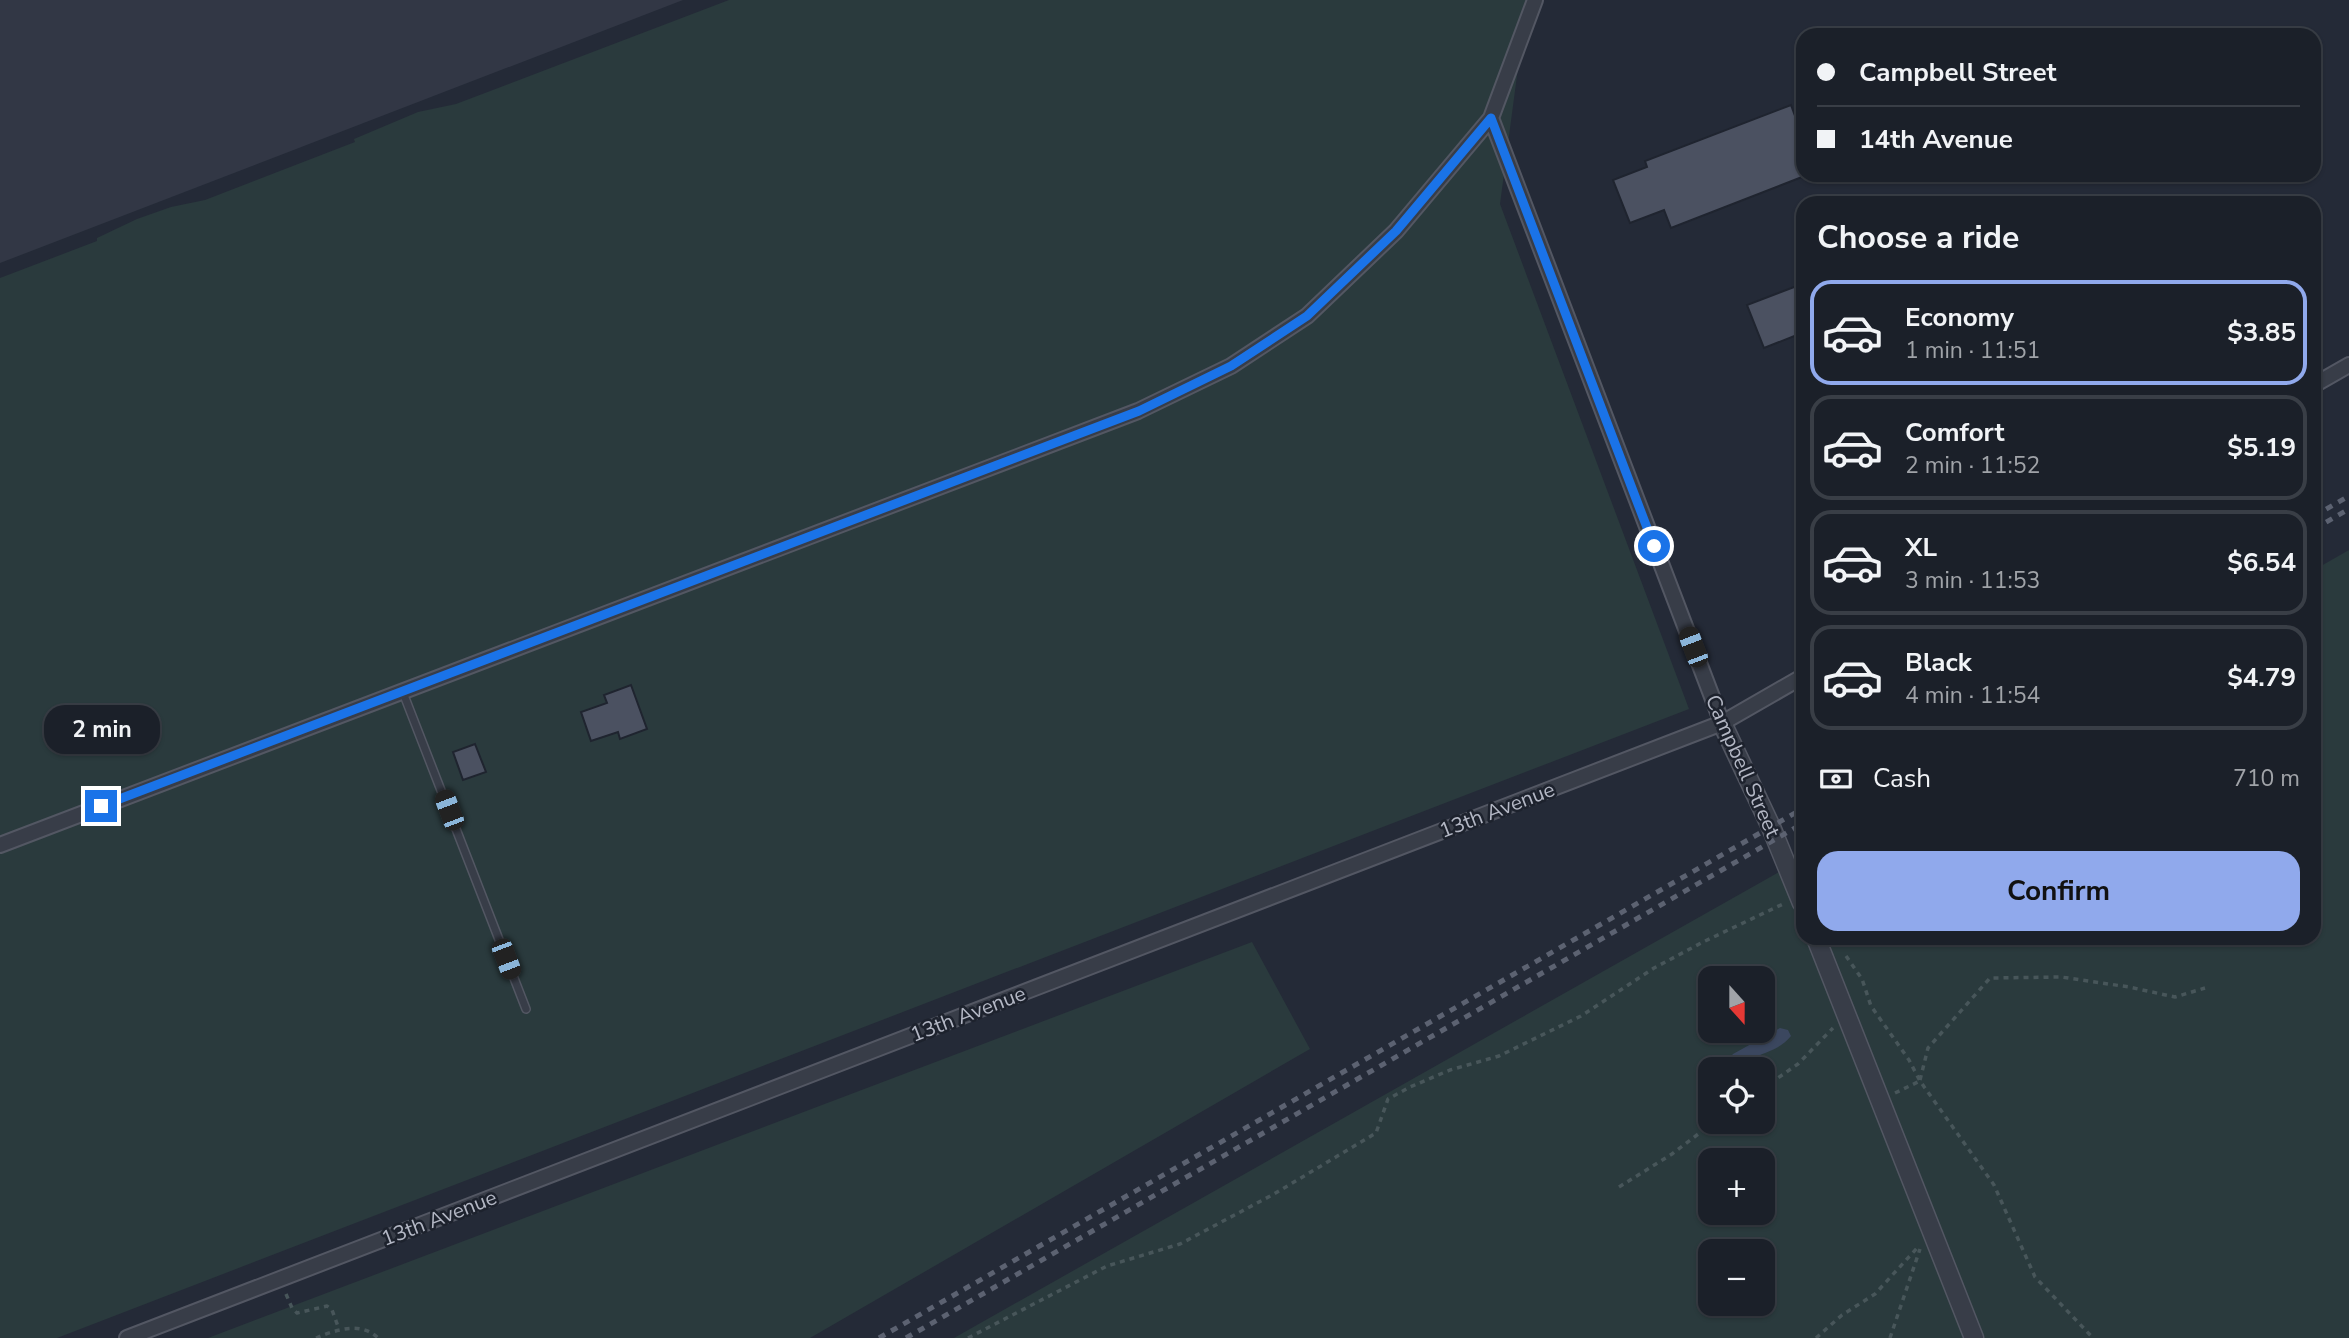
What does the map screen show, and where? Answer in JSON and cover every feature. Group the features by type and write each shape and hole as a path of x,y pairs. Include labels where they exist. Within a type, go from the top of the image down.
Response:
{"street":[{"path":"0,845 1139,411 1231,366 1307,316 1396,231 1491,118 1535,0"},
{"name":"Campbell Street","path":"1491,118 1722,723 1771,827 1796,896"},
{"path":"2321,381 2349,365"},
{"name":"13th Avenue","path":"127,1338 1722,723 1796,680"},
{"path":"1819,945 1974,1338"}],"lane":[{"path":"402,690 526,1009"}],"path":[{"path":"968,1338 1107,1266 1180,1244 1274,1195 1376,1133 1388,1099 1410,1087 1450,1070 1499,1056 1522,1045 1581,1016 1654,968 1703,942 1796,902"},
{"path":"1846,956 1861,979 1871,1006 1994,1185 2035,1277 2093,1338"},
{"path":"1920,1081 1928,1048 1990,978 2061,977 2175,997 2205,988"},
{"path":"1775,1080 1798,1064 1836,1025"},
{"path":"1619,1187 1698,1134"},
{"path":"1816,1338 1842,1315 1875,1294 1923,1240 1890,1338"},
{"path":"281,1279 293,1311 297,1313 327,1306 339,1329"},
{"path":"316,1338 339,1329 357,1328 375,1334 377,1338"}],"shaded area":[{"path":"0,0 683,0 0,263"},
{"path":"729,0 1527,0 1500,204 1689,709 57,1338 0,1338 0,278 97,241 97,238 137,219 171,207 205,200 355,142 354,139 418,112 456,104"},
{"path":"2349,550 2349,1338 954,1338 1796,862 1796,945 2321,945 2321,566"},
{"path":"1252,942 1310,1049 810,1338 208,1338"},
{"path":"1780,1028 1788,1030 1791,1036 1778,1047 1756,1057 1730,1057 1753,1043 1775,1043 1775,1031"}],"building":[{"path":"1791,105 1796,119 1796,179 1671,228 1664,210 1630,223 1613,180 1647,167 1645,161"},
{"path":"1796,286 1796,335 1764,348 1747,305"},
{"path":"631,685 647,729 620,739 618,732 591,741 581,712 607,703 604,695"},
{"path":"475,744 486,772 463,780 453,752"}],"railway":[{"path":"2321,512 2349,496"},
{"path":"2321,525 2349,509"},
{"path":"879,1338 1796,812"},
{"path":"906,1338 1796,827"}],"route":[{"path":"101,806 1139,411 1231,366 1307,316 1325,299 1396,231 1491,118 1654,546"}]}
